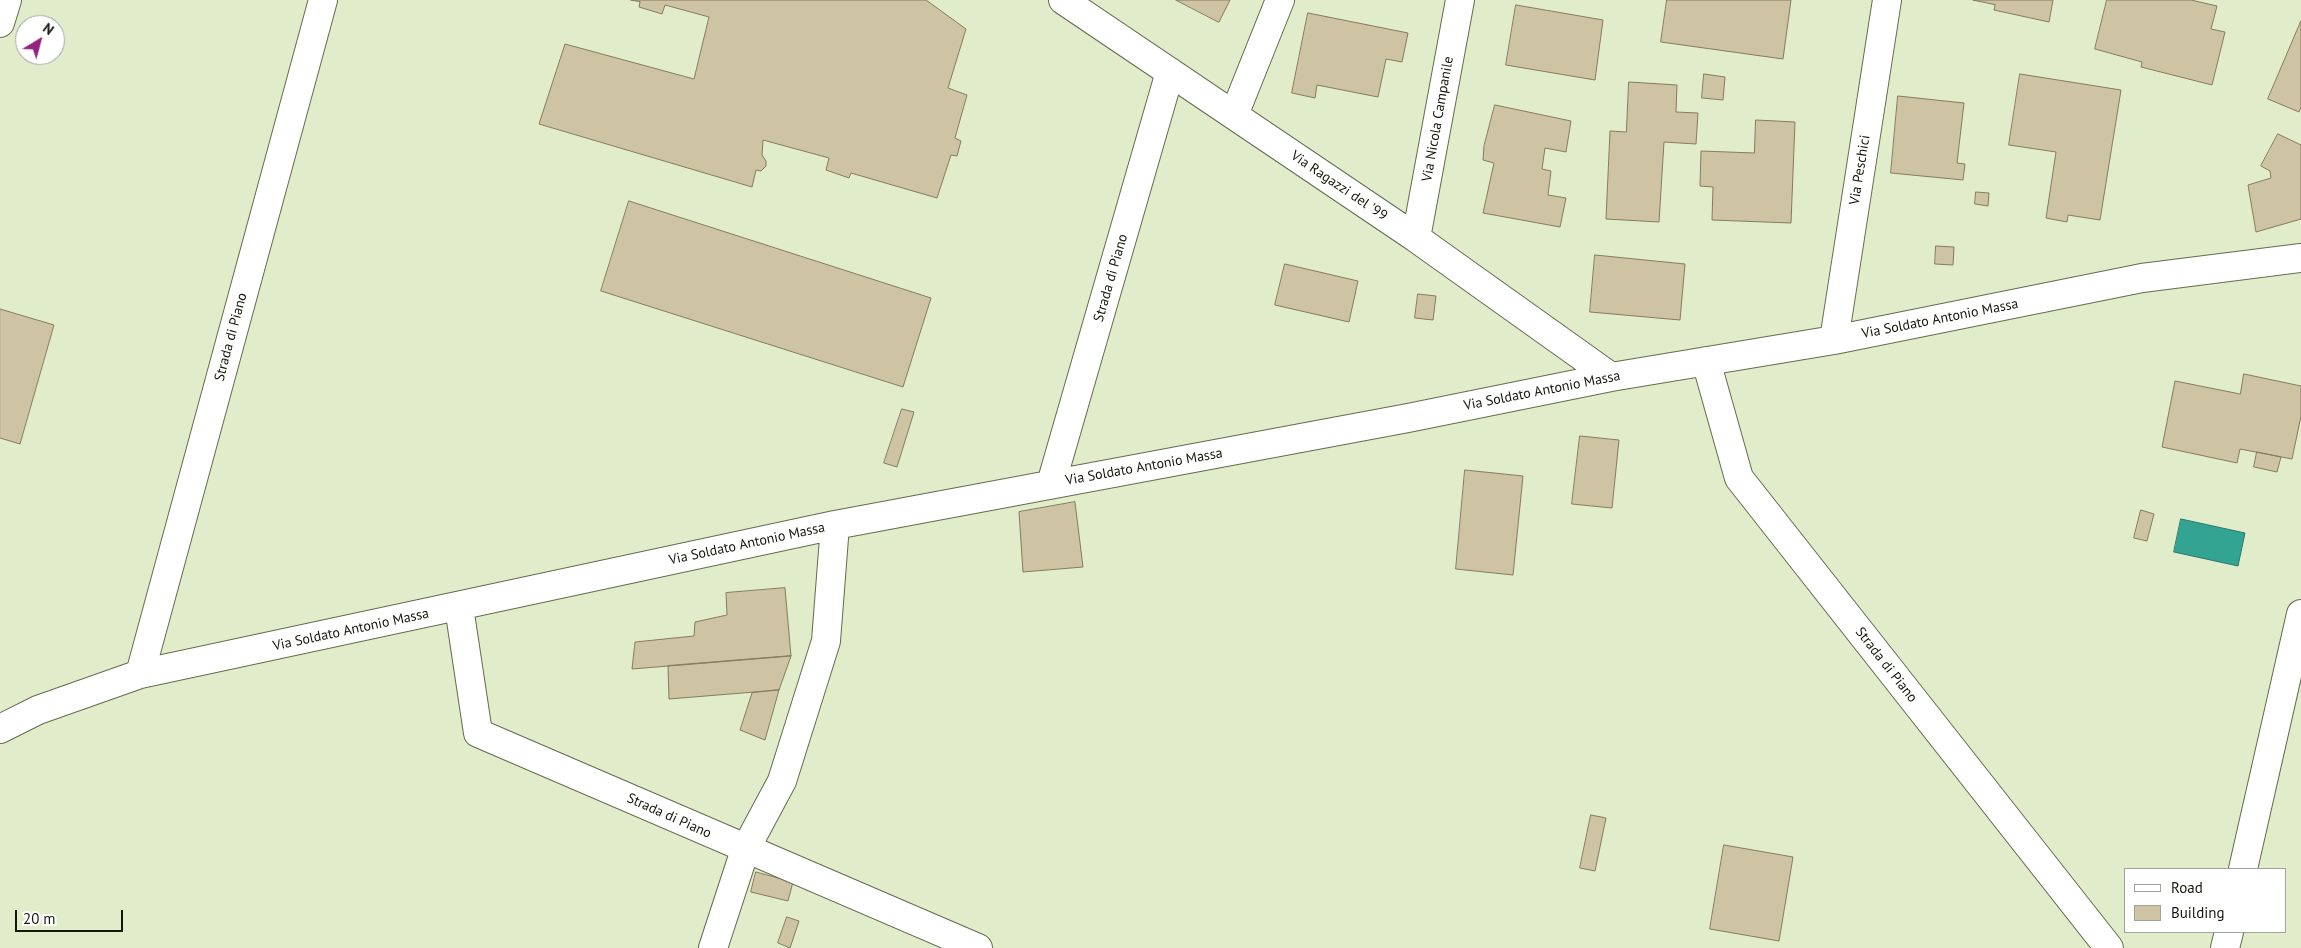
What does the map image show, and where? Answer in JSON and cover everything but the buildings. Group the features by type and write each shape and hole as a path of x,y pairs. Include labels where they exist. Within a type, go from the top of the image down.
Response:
{"street":[{"path":"0,23 7,0"},
{"name":"Strada di Piano","path":"140,674 322,0"},
{"name":"Via Ragazzi del '99","path":"1063,0 1416,238 1611,377"},
{"path":"1234,115 1280,0"},
{"name":"Via Nicola Campanile","path":"1416,238 1460,0"},
{"name":"Via Peschici","path":"1834,340 1887,0"},
{"name":"Strada di Piano","path":"1051,484 1170,72"},
{"name":"Via Soldato Antonio Massa","path":"0,729 38,710 140,674 835,525 1408,418 1611,377 1834,340 2142,278 2301,258"},
{"name":"Strada di Piano","path":"1706,361 1739,478 2109,948"},
{"path":"713,948 745,850 782,781 826,641 835,525"},
{"name":"Strada di Piano","path":"459,607 478,733 745,850 978,948"},
{"path":"2243,868 2301,614"},
{"path":"2225,948 2229,933"}],"water":[{"path":"2181,519 2245,533 2238,566 2174,552"}]}
